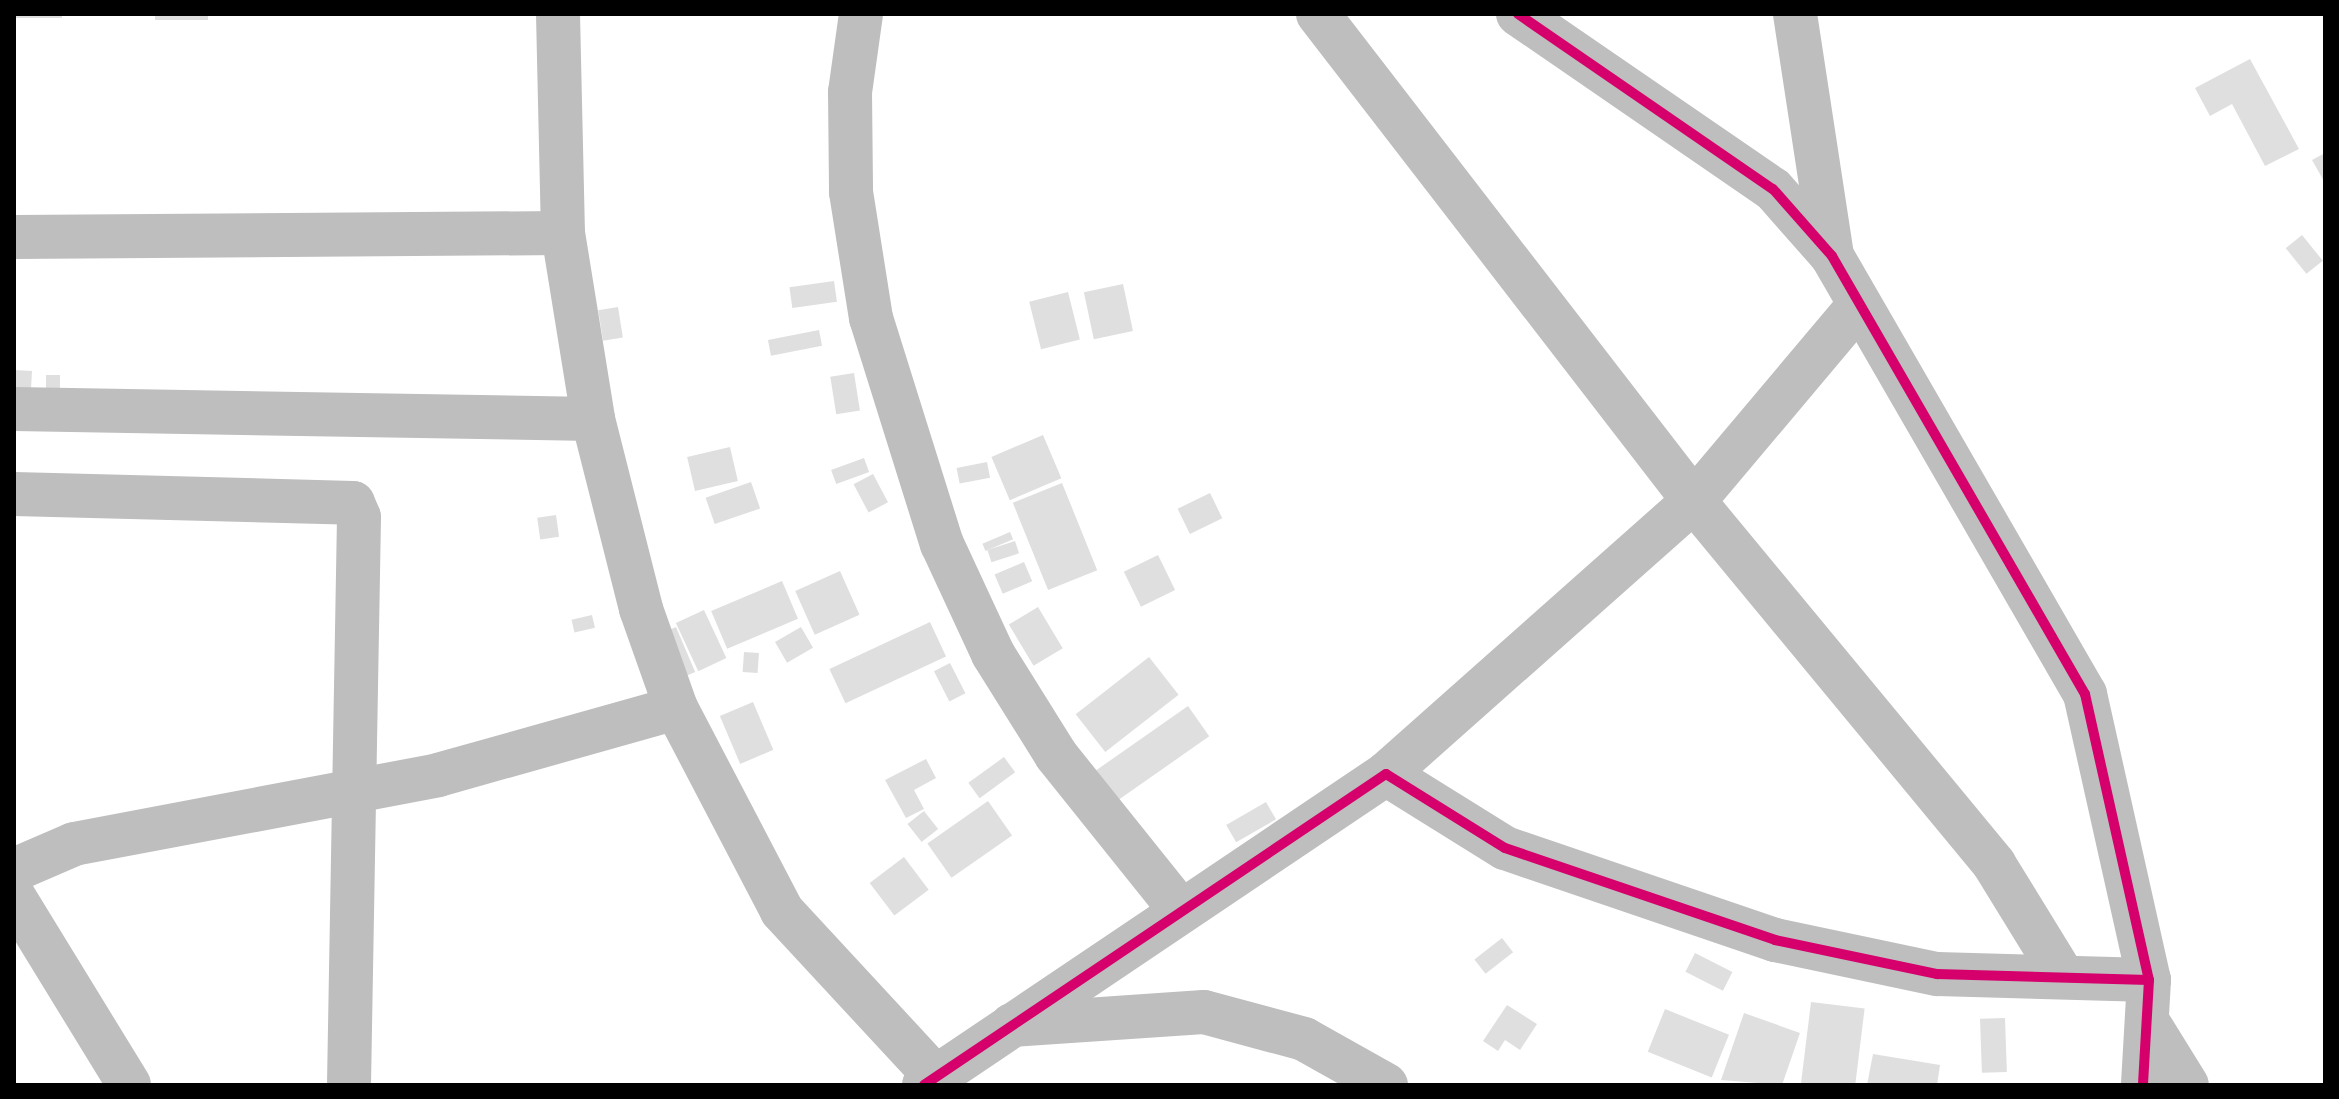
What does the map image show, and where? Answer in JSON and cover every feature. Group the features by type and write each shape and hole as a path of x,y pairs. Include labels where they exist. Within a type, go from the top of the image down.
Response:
{"street":[{"path":"558,14 563,233 593,419 641,609 676,708 782,911 930,1081 1386,774 1694,501 1859,305"},
{"path":"861,14 850,92 851,192 871,318 942,544 993,654 1056,755 1181,911"},
{"path":"1318,14 1694,501 1994,864 2063,976"},
{"path":"1518,14 1773,189 1832,256 2085,694 2149,980 2151,1027 2143,1085"},
{"path":"1795,14 1832,256"},
{"path":"14,237 563,233"},
{"path":"14,409 593,419"},
{"path":"14,494 353,503 359,517 349,1085"},
{"path":"14,870 74,844 355,787 438,775 676,708"},
{"path":"1386,774 1505,848 1775,940 1937,974 2149,980"},
{"path":"14,897 129,1085"},
{"path":"1012,1025 1204,1012 1304,1039 1386,1085"},
{"path":"2151,1027 2187,1085"}],"building":[{"path":"14,14 62,14 62,18 14,18"},
{"path":"155,14 208,14 208,20 155,20"},
{"path":"2250,59 2299,149 2265,166 2232,104 2210,116 2195,88"},
{"path":"2325,153 2325,183 2312,160"},
{"path":"2302,235 2323,261 2306,274 2286,248"},
{"path":"834,281 837,302 792,308 789,287"},
{"path":"1123,284 1133,331 1094,339 1084,292"},
{"path":"1068,292 1080,340 1041,349 1029,302"},
{"path":"618,307 623,338 603,341 598,310"},
{"path":"819,330 822,346 771,356 768,340"},
{"path":"14,370 32,371 30,400 14,399"},
{"path":"854,373 860,411 836,414 830,377"},
{"path":"46,375 60,375 60,400 46,400"},
{"path":"1043,435 1061,478 1010,500 991,457"},
{"path":"730,447 738,481 695,491 687,457"},
{"path":"864,458 869,472 836,484 831,470"},
{"path":"987,462 990,478 960,484 957,468"},
{"path":"873,474 888,502 869,513 854,484"},
{"path":"751,482 760,508 715,524 706,498"},
{"path":"1062,483 1097,570 1048,590 1013,503"},
{"path":"1210,493 1222,518 1190,534 1178,509"},
{"path":"556,515 559,537 540,539 537,518"},
{"path":"1010,532 1013,539 986,551 982,544"},
{"path":"1015,541 1019,553 991,562 987,550"},
{"path":"1158,555 1175,590 1141,607 1124,572"},
{"path":"1024,562 1032,581 1003,594 995,575"},
{"path":"840,571 860,615 815,635 795,591"},
{"path":"782,581 798,619 727,649 711,611"},
{"path":"1038,607 1063,648 1034,666 1009,625"},
{"path":"704,610 726,658 698,671 676,623"},
{"path":"592,615 595,628 574,632 572,620"},
{"path":"930,622 946,656 845,703 829,669"},
{"path":"676,627 695,672 684,677 665,632"},
{"path":"801,627 813,648 787,663 775,642"},
{"path":"744,652 759,653 758,673 743,672"},
{"path":"1149,657 1179,695 1105,752 1076,714"},
{"path":"950,663 965,693 949,701 934,671"},
{"path":"753,702 773,750 740,764 720,716"},
{"path":"1188,706 1209,736 1117,801 1096,770"},
{"path":"1004,757 1015,772 980,798 968,783"},
{"path":"926,759 936,778 914,790 924,809 906,818 885,780"},
{"path":"988,801 1012,835 951,878 927,843"},
{"path":"1266,802 1276,819 1236,842 1226,825"},
{"path":"924,811 938,829 922,842 907,824"},
{"path":"904,857 929,890 894,916 870,883"},
{"path":"1502,938 1513,952 1486,974 1474,960"},
{"path":"1695,953 1732,972 1723,991 1685,972"},
{"path":"1811,1002 1865,1009 1855,1085 1801,1085"},
{"path":"1507,1005 1537,1024 1520,1050 1505,1040 1498,1051 1483,1041"},
{"path":"1665,1009 1729,1035 1712,1077 1648,1052"},
{"path":"1744,1013 1800,1033 1782,1085 1721,1080"},
{"path":"2005,1018 2007,1072 1982,1073 1980,1019"},
{"path":"1873,1054 1940,1065 1937,1085 1867,1085"}],"cycle path":[{"path":"1518,14 1773,189 1832,256 2085,694 2149,980 2143,1085"},
{"path":"924,1085 1386,774 1505,848 1775,940 1937,974 2149,980"}]}
